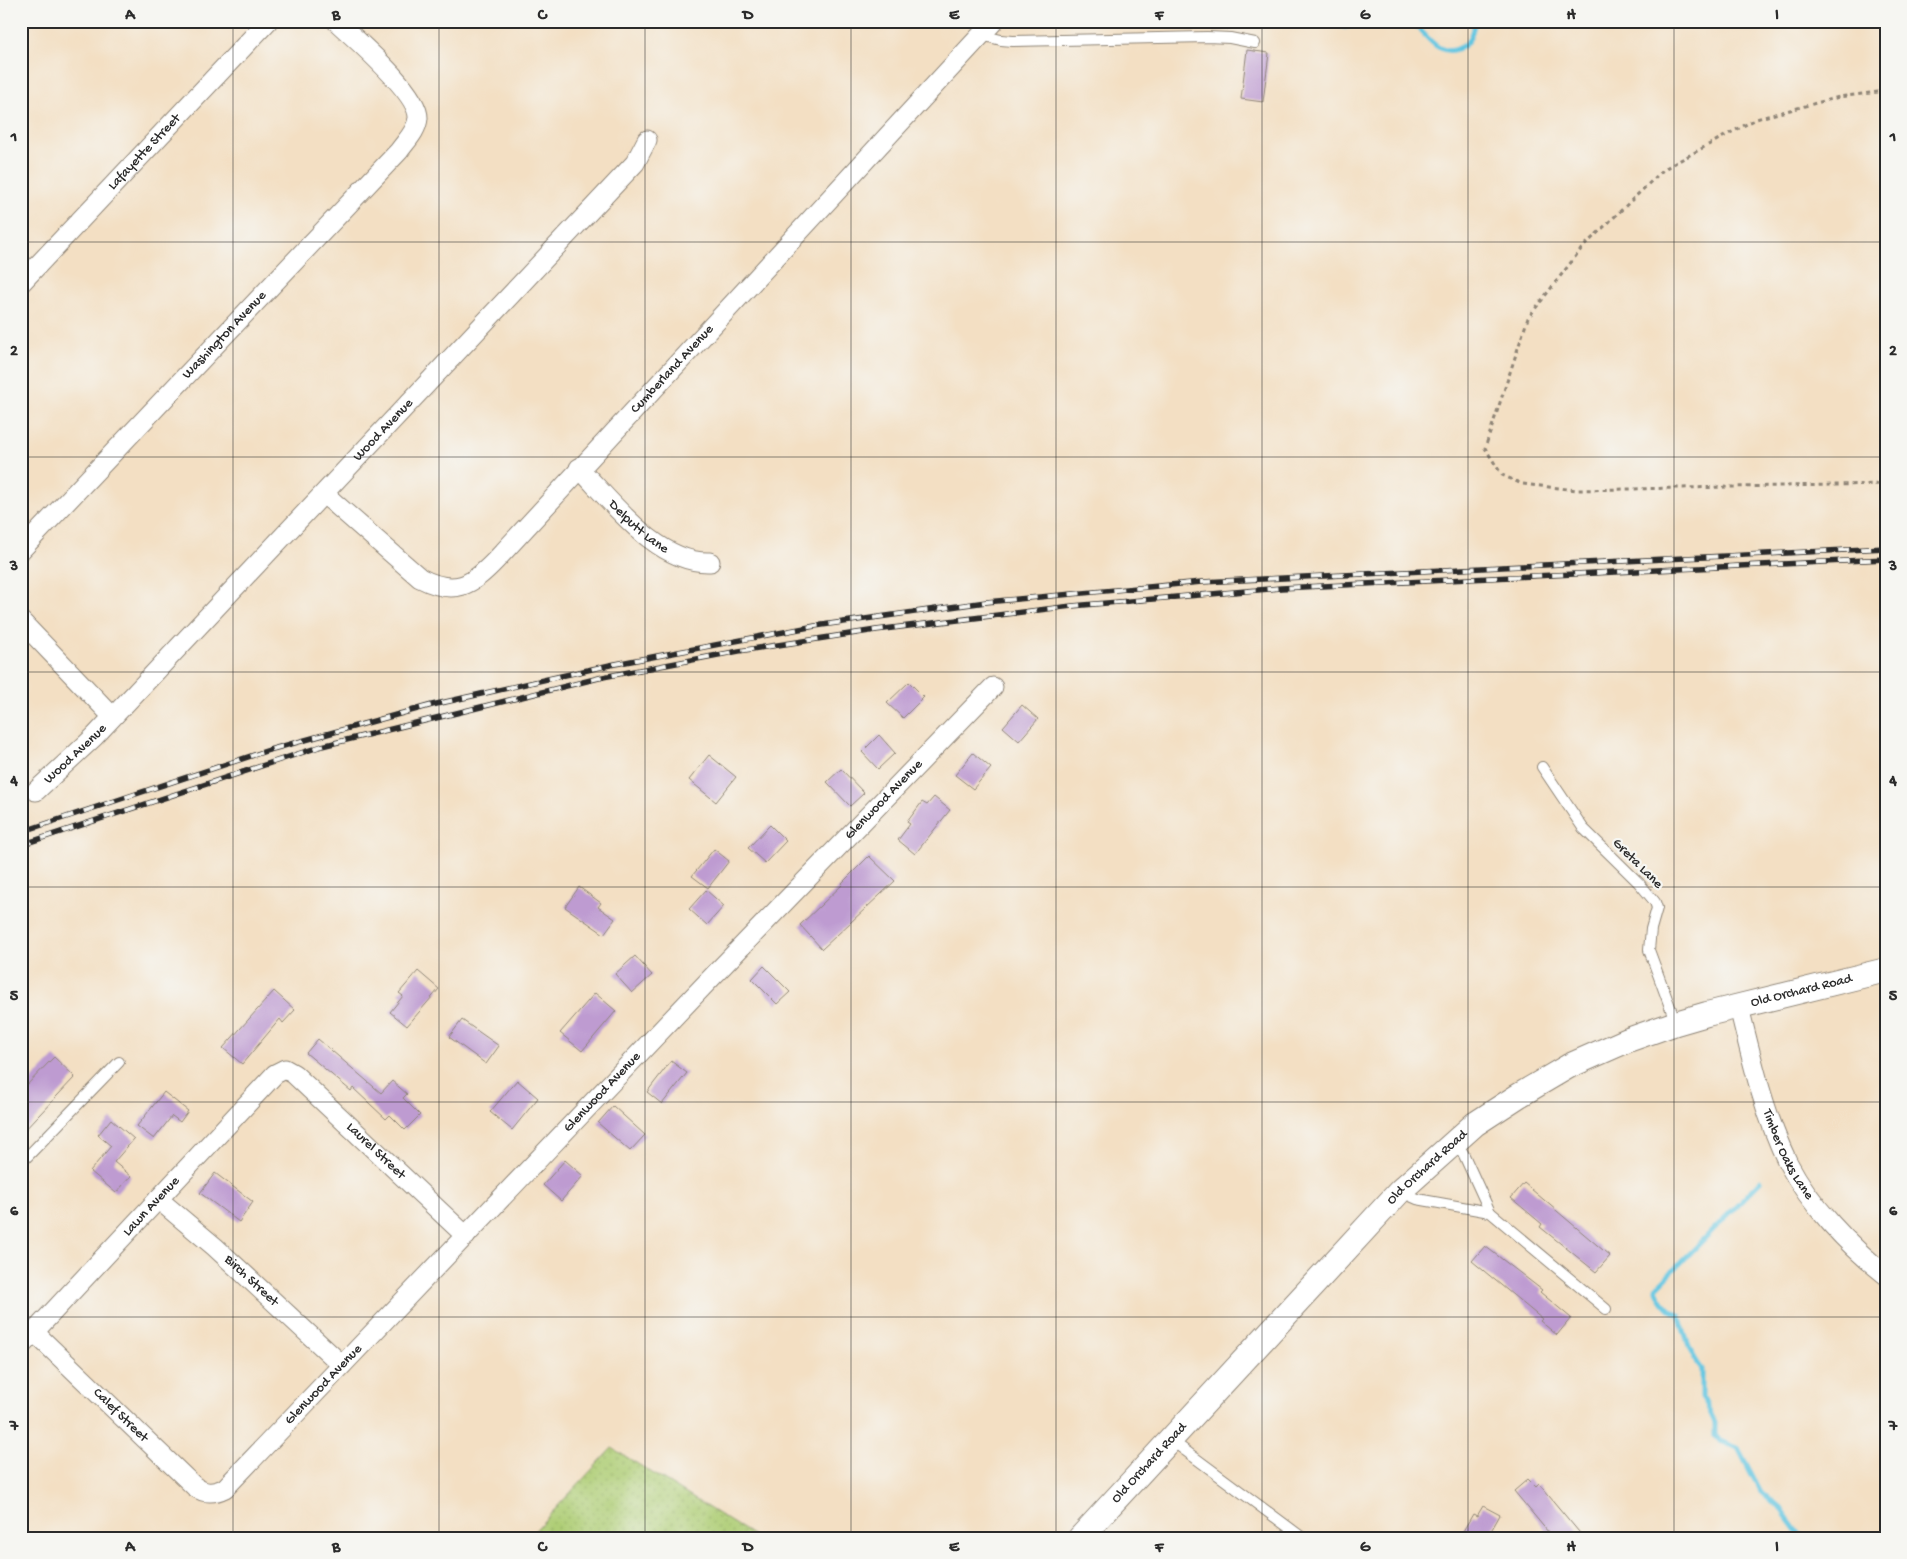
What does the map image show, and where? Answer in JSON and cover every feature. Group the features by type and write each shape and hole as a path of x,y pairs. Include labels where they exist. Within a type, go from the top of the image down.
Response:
{"street":[{"name":"Lafayette Street","path":"21,283 268,21"},
{"name":"Washington Avenue","path":"21,550 399,151 416,125 418,112 409,95 394,77 336,21"},
{"name":"Cumberland Avenue","path":"324,494 413,572 437,586 451,588 467,584 484,572 988,28"},
{"name":"Wood Avenue","path":"36,791 94,737 635,163 647,140"},
{"name":"Delputt Lane","path":"579,468 649,538 679,557 700,562 710,562"},
{"name":"Wood Avenue","path":"21,622 112,716"},
{"name":"Glenwood Avenue","path":"210,1493 229,1485 714,975 988,682"},
{"name":"Old Orchard Road","path":"1080,1538 1400,1191 1454,1141 1502,1106 1569,1066 1628,1040 1676,1023 1886,970"},
{"name":"Timber Oaks Lane","path":"1739,1007 1758,1085 1771,1123 1789,1164 1810,1197 1841,1235 1886,1275"},
{"name":"Laurel Street","path":"285,1069 294,1074 466,1236"},
{"name":"Lawn Avenue","path":"28,1339 275,1074 285,1069"},
{"name":"Birch Street","path":"158,1199 215,1248 342,1365"},
{"name":"Calef Street","path":"28,1339 194,1486 201,1491 210,1493"}],"lane":[{"path":"988,28 1001,40 1012,41 1207,37 1230,38 1255,43"},
{"name":"Greta Lane","path":"1542,767 1583,828 1644,888 1655,902 1656,908 1649,950 1676,1023"},
{"path":"21,1163 119,1062"},
{"path":"1454,1141 1463,1153 1490,1212 1606,1309"},
{"path":"1400,1191 1409,1197 1417,1199 1490,1212"},
{"path":"1170,1439 1304,1538"}],"path":[{"path":"1886,91 1839,96 1756,119 1664,169 1582,248 1528,318 1485,448 1502,475 1508,478 1522,484 1577,490 1886,484"}],"green space":[{"path":"612,1448 757,1538 528,1538"}],"building":[{"path":"1247,50 1269,53 1263,102 1241,99"},
{"path":"909,682 924,697 903,718 887,703"},
{"path":"1022,705 1038,719 1019,741 1003,727"},
{"path":"879,735 895,753 878,769 862,752"},
{"path":"973,753 991,768 973,789 955,775"},
{"path":"709,755 736,777 716,802 689,780"},
{"path":"841,769 864,793 850,806 827,782"},
{"path":"934,797 950,810 915,854 898,840 910,824 907,822 922,802 927,805"},
{"path":"770,825 786,841 765,863 748,848"},
{"path":"714,849 729,861 708,888 692,876"},
{"path":"869,856 895,881 822,949 800,925"},
{"path":"579,887 601,903 598,907 615,919 604,934 565,907"},
{"path":"706,890 724,906 707,925 689,909"},
{"path":"635,956 652,975 632,993 615,974"},
{"path":"764,966 790,992 777,1004 752,979"},
{"path":"418,971 439,989 407,1026 390,1012 403,996 399,993"},
{"path":"274,991 295,1010 283,1023 280,1019 242,1064 223,1048"},
{"path":"595,993 616,1011 582,1051 560,1033"},
{"path":"462,1020 499,1046 486,1064 449,1037"},
{"path":"318,1039 381,1093 392,1081 407,1094 403,1098 420,1115 405,1130 390,1115 386,1119 353,1088 351,1091 306,1053"},
{"path":"54,1057 75,1077 21,1134 21,1091"},
{"path":"671,1061 687,1073 662,1104 647,1092"},
{"path":"517,1080 538,1098 512,1130 490,1112"},
{"path":"164,1092 188,1111 180,1122 172,1116 154,1139 137,1126"},
{"path":"613,1106 645,1135 630,1151 598,1123"},
{"path":"111,1119 134,1139 114,1162 131,1176 116,1193 90,1171 111,1146 98,1135"},
{"path":"565,1160 583,1176 561,1201 543,1185"},
{"path":"215,1173 253,1202 239,1222 200,1193"},
{"path":"1524,1183 1610,1256 1596,1272 1540,1227 1542,1224 1511,1198"},
{"path":"1485,1246 1542,1290 1540,1292 1571,1318 1557,1335 1540,1321 1542,1319 1472,1261"},
{"path":"1528,1479 1536,1487 1539,1484 1584,1538 1553,1538 1514,1491"},
{"path":"1483,1506 1500,1515 1487,1538 1459,1538 1473,1514 1477,1516"}],"waterway":[{"path":"1262,21 1275,23 1281,21"},
{"path":"1315,21 1345,27 1373,21"},
{"path":"1410,21 1431,42 1450,51 1468,42 1475,21"},
{"path":"1761,1181 1656,1288 1665,1304 1679,1315 1685,1336 1702,1369 1702,1397 1715,1423 1715,1435 1720,1441 1738,1448 1761,1492 1784,1512 1803,1538"}],"railway":[{"path":"21,832 269,750 432,705 610,665 815,626 986,602 1202,582 1886,548"},
{"path":"21,845 322,746 603,677 739,651 876,630 1072,606 1281,588 1886,559"}]}
